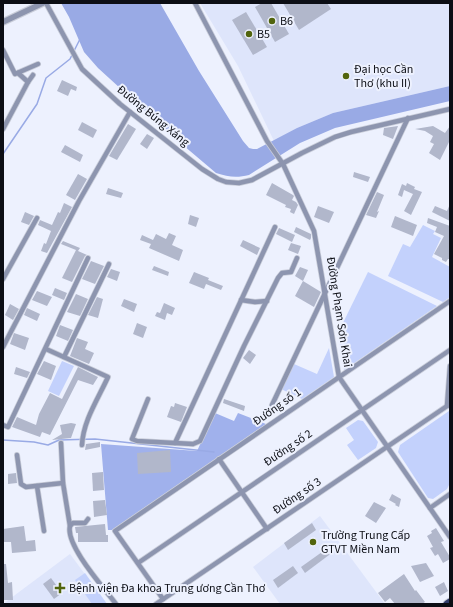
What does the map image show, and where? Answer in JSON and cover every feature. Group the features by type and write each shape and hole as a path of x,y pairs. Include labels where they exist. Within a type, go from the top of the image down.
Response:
{"street":[{"path":"3,22 45,3"},
{"name":"Đường Búng Xáng","path":"45,3 82,69 130,112 202,169 226,182 239,183 252,180 282,162 335,137 450,109"},
{"name":"Đường Phạm Sơn Khai","path":"195,3 267,141 282,162 314,231 339,377 450,537"},
{"path":"3,50 14,73 18,73 28,82"},
{"path":"18,73 38,64"},
{"path":"3,129 33,75"},
{"path":"3,347 79,201 130,112"},
{"path":"272,405 408,118"},
{"path":"3,279 37,218"},
{"path":"175,443 275,227"},
{"path":"3,425 8,427 88,258"},
{"path":"148,399 132,439 137,441 195,444 200,441 244,346 278,278 282,273 291,272 297,258"},
{"path":"64,356 109,264"},
{"path":"241,300 255,302 267,301"},
{"name":"Đường số 1","path":"138,563 115,531 450,301"},
{"path":"46,349 108,377 86,424 82,445"},
{"name":"Đường số 2","path":"138,563 450,350"},
{"path":"448,405 450,366"},
{"name":"Đường số 3","path":"156,604 448,405"},
{"path":"61,442 63,483 70,526 69,532 75,549 116,604"},
{"path":"17,455 21,484 26,487 63,483"},
{"path":"219,459 267,529"},
{"path":"37,486 44,531"},
{"path":"430,508 450,494"},
{"path":"70,526 73,523 85,523 88,519"},
{"path":"138,563 163,599"}],"shaded area":[{"path":"61,3 160,3 199,71 243,141 249,148 257,149 297,128 333,113 450,86 450,101 335,128 300,143 249,175 232,177 216,173 177,140 98,68 84,52 69,17"},
{"name":"Đại học Cần Thơ (khu II)","path":"200,3 450,3 450,86 333,113 297,128 274,141 238,66"},
{"path":"423,225 435,231 433,234 441,238 432,257 450,267 450,297 443,302 388,276 403,244 410,247"},
{"path":"368,272 437,306 344,370 338,333"},
{"path":"329,348 334,377 302,399 281,389 294,364 317,374"},
{"path":"62,361 74,366 59,396 48,391"},
{"path":"449,411 450,483 447,489 433,499 428,498 398,452 400,445"},
{"path":"215,413 234,421 238,413 266,424 112,530 108,530 101,444 197,451"},
{"path":"358,420 363,421 378,442 376,448 358,460 347,445 354,440 346,428"},
{"name":"Trường Trung Cấp GTVT Miền Nam","path":"320,516 385,604 280,604 253,567"},
{"name":"Bệnh viện Đa khoa Trung ương Cần Thơ","path":"70,554 107,604 3,604"},
{"path":"85,573 107,604 92,604 75,580"}],"building":[{"name":"B6","path":"262,3 271,3 289,34 275,42 255,7"},
{"path":"283,3 327,3 331,9 299,30"},
{"name":"B5","path":"246,12 267,47 253,55 232,20"},
{"path":"62,80 77,87 76,91 71,89 68,96 57,91"},
{"path":"82,122 97,130 93,138 78,130"},
{"path":"128,124 136,129 117,160 109,156"},
{"path":"398,126 393,139 383,135 384,128"},
{"path":"433,126 445,133 450,126 450,140 440,160 429,153 434,144 430,142 433,136 425,131 415,129"},
{"path":"147,134 154,138 147,149 140,144"},
{"path":"65,145 83,155 80,162 61,152"},
{"path":"354,172 370,177 368,182 353,177"},
{"path":"78,174 87,179 75,200 66,195"},
{"path":"272,183 294,196 292,200 298,205 294,214 290,212 291,209 285,207 286,205 266,195"},
{"path":"407,183 415,187 414,189 422,192 411,215 404,211 413,194 404,190 402,197 398,195 402,184 406,186"},
{"path":"108,188 123,193 121,198 106,194"},
{"path":"377,192 384,195 376,218 366,215"},
{"path":"64,203 72,207 47,253 41,251 44,243 46,244 51,231 38,225 40,220 52,225 58,212 60,213"},
{"path":"450,204 450,221 432,212 435,206 447,211"},
{"path":"318,206 334,212 329,223 314,217"},
{"path":"25,212 34,216 29,225 21,222"},
{"path":"190,215 199,218 196,227 188,224"},
{"path":"395,216 417,225 413,236 391,227"},
{"path":"428,218 450,226 450,259 446,262 434,254 444,236 435,232 437,227 427,223"},
{"path":"296,227 311,234 310,240 294,232"},
{"path":"279,228 295,235 292,242 276,234"},
{"path":"169,233 176,236 172,245 183,250 179,261 149,248 151,244 140,240 142,235 153,240 156,234 166,239"},
{"path":"243,240 260,248 257,255 240,246"},
{"path":"63,241 80,248 78,251 87,255 85,256 72,282 62,278 76,250 61,244"},
{"path":"291,243 301,246 298,254 288,250"},
{"path":"91,261 104,266 95,284 82,279"},
{"path":"154,266 169,272 168,276 152,270"},
{"path":"300,267 308,270 303,281 295,276"},
{"path":"111,269 120,272 117,281 107,277"},
{"path":"194,272 223,286 221,290 206,284 204,289 189,283"},
{"path":"303,281 321,292 314,307 295,296"},
{"path":"55,288 67,293 64,300 52,295"},
{"path":"37,291 52,297 47,306 32,300"},
{"path":"76,294 88,299 80,316 67,312"},
{"path":"97,297 103,299 98,318 88,315"},
{"path":"124,299 137,304 134,312 121,306"},
{"path":"164,303 175,308 172,315 167,313 165,320 155,316 157,312 160,313"},
{"path":"10,304 19,309 13,320 5,315"},
{"path":"27,308 40,314 37,321 24,315"},
{"path":"137,323 147,327 143,338 133,334"},
{"path":"60,325 73,330 68,341 56,336"},
{"path":"14,333 29,338 25,350 10,344"},
{"path":"77,338 88,342 85,349 94,353 89,364 70,356"},
{"path":"249,350 256,355 250,364 243,358"},
{"path":"44,361 56,366 51,380 37,374"},
{"path":"16,367 30,372 27,378 14,374"},
{"path":"78,367 98,377 93,385 78,380 50,435 42,432 40,437 12,427 17,417 36,425 39,414 50,393 62,399"},
{"path":"224,399 245,406 244,411 223,403"},
{"path":"175,403 187,407 181,422 167,417 171,406 174,407"},
{"path":"71,423 76,424 71,438 52,440 62,434 60,425"},
{"path":"100,442 100,447 85,450 86,444"},
{"path":"170,450 171,472 138,474 137,453"},
{"path":"103,472 104,490 93,491 92,473"},
{"path":"16,473 17,483 8,484 8,474"},
{"path":"392,494 401,499 399,507 389,500"},
{"path":"105,500 107,515 94,517 93,501"},
{"path":"374,502 386,508 376,523 365,516"},
{"path":"312,523 316,530 288,550 284,543"},
{"path":"105,524 108,542 78,542 78,533 76,533 75,527"},
{"path":"24,526 26,541 35,540 36,551 12,553 11,542 3,542 3,529"},
{"path":"436,528 444,541 441,542 450,557 450,559 443,563 438,554 435,556 430,548 433,547 427,536"},
{"path":"329,547 333,552 305,573 301,567"},
{"path":"426,563 434,576 420,582 411,566"},
{"path":"3,564 6,564 8,583 12,582 13,600 4,600"},
{"path":"293,566 298,573 278,588 273,580"},
{"path":"404,574 415,591 416,590 425,602 422,604 395,604 390,598 385,602 378,593"},
{"path":"51,578 62,593 54,599 43,584"},
{"path":"444,582 448,591 440,596 435,587"}],"waterway":[{"path":"3,154 37,104 46,78 70,59 80,39"},
{"path":"3,440 34,442 48,445 59,440 95,439 214,452"}],"place":[{"name":"B6","path":"272,21"},
{"name":"B5","path":"249,34"},
{"name":"Đại học Cần Thơ (khu II)","path":"346,76"},
{"name":"Trường Trung Cấp GTVT Miền Nam","path":"313,542"},
{"name":"Bệnh viện Đa khoa Trung ương Cần Thơ","path":"60,588"}]}
